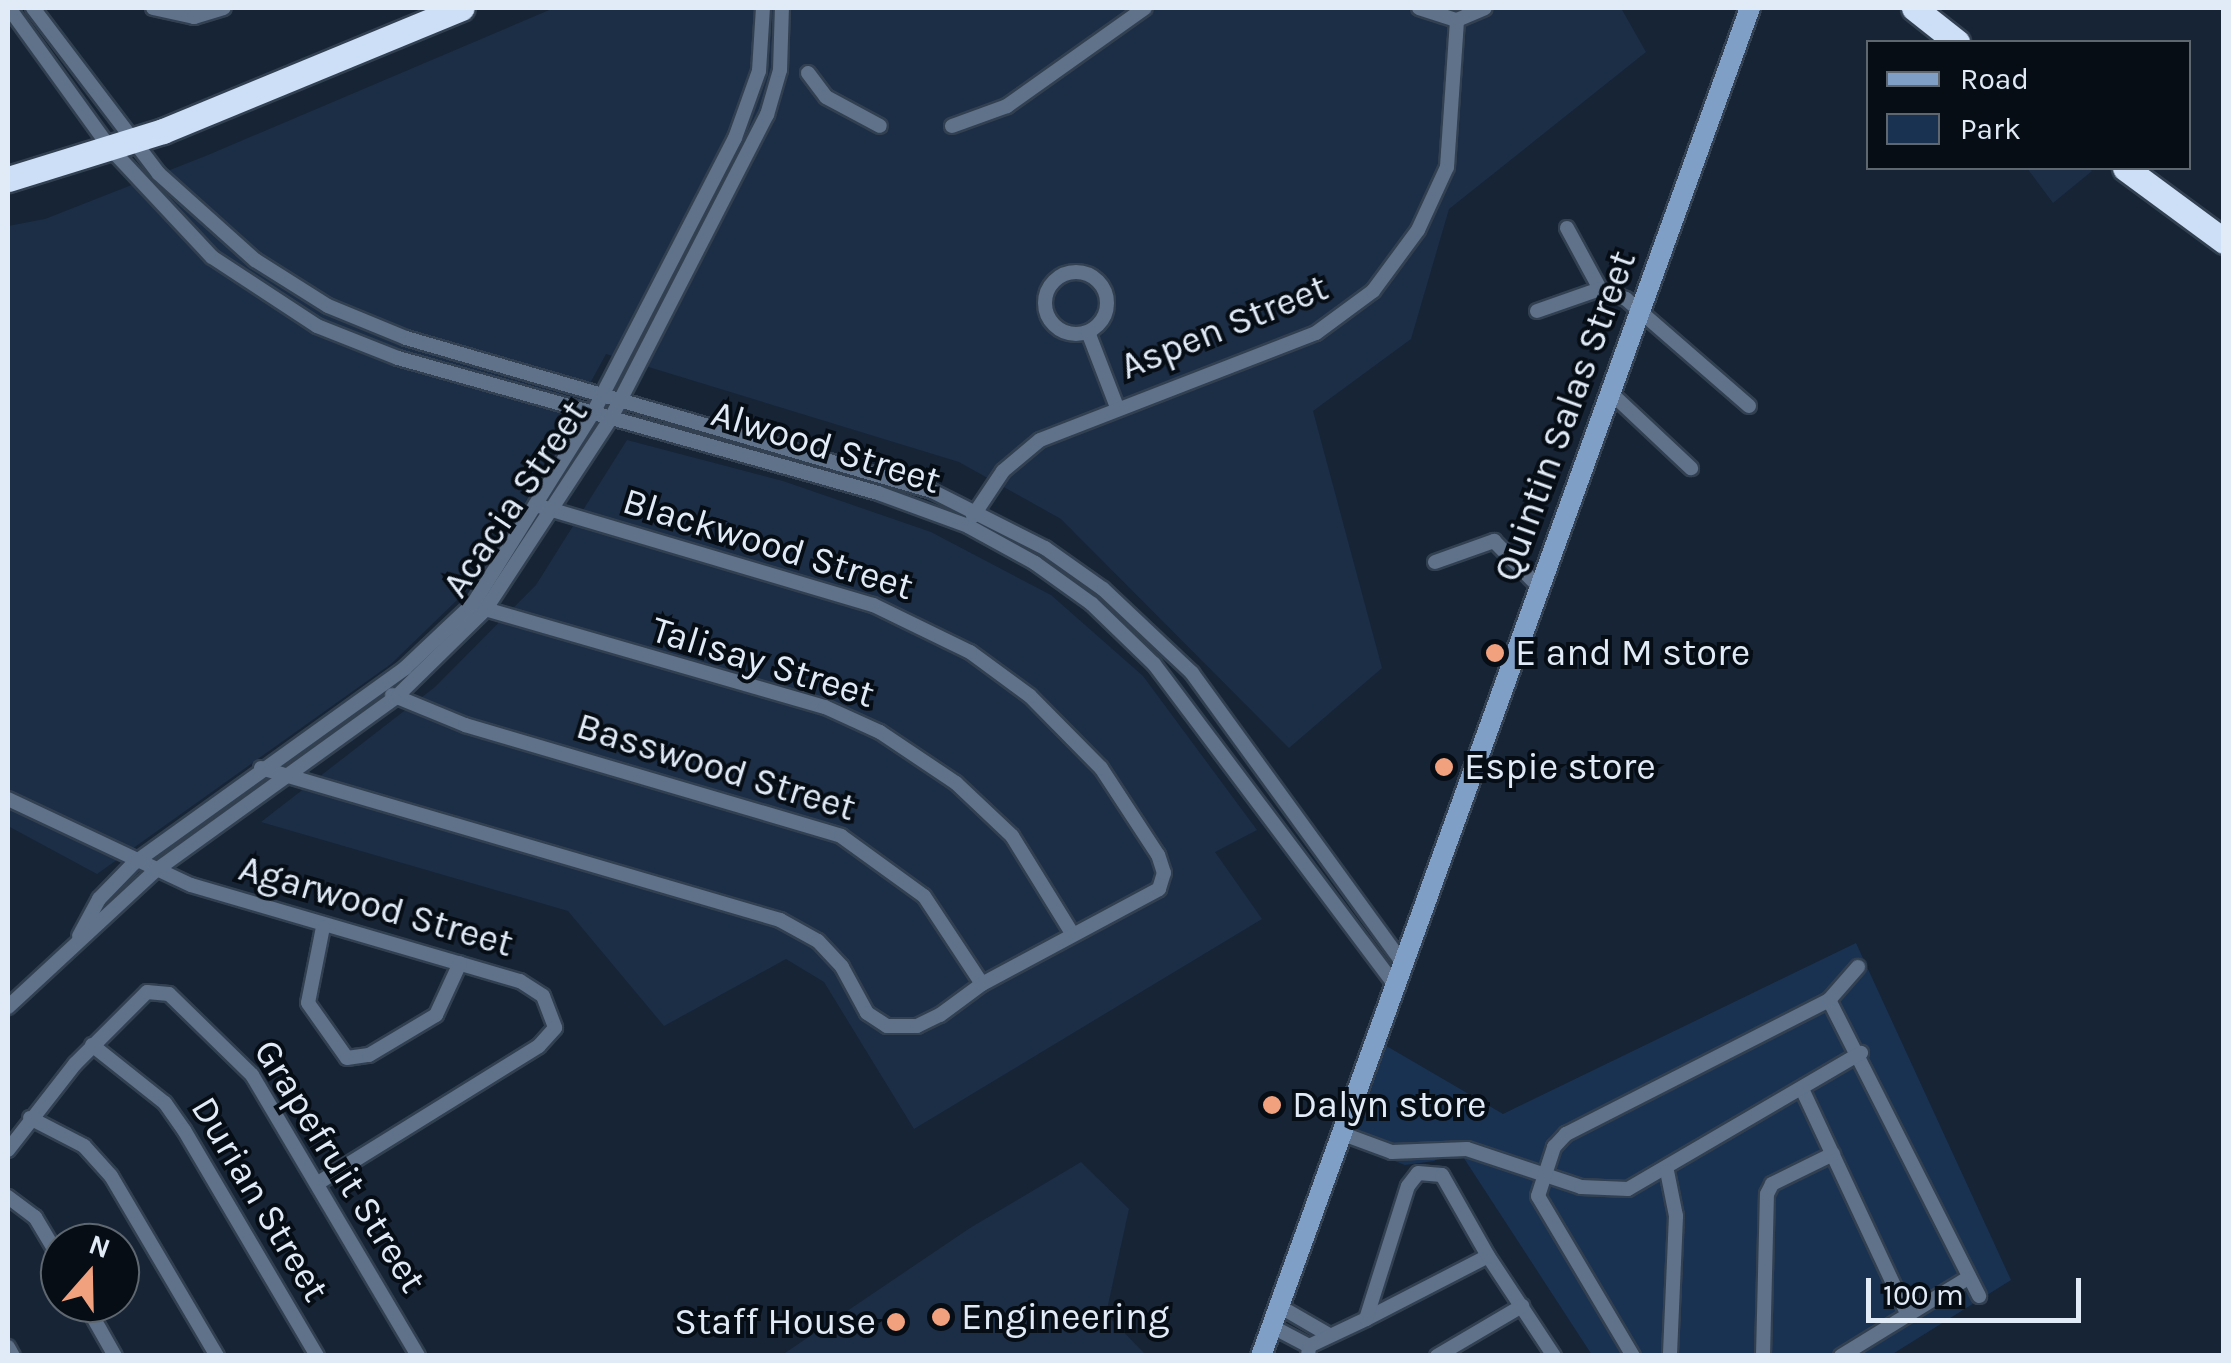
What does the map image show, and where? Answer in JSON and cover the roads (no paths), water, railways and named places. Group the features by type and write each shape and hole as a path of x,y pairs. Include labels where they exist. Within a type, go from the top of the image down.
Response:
{"highway":[{"path":"8,179 120,145 462,8"},
{"path":"1914,8 1955,40"},
{"path":"2127,170 2224,242"}],"main road":[{"name":"Quintin Salas Street","path":"1261,1356 1750,8"}],"street":[{"path":"9,8 120,145"},
{"path":"33,8 120,145"},
{"path":"152,8 194,17 224,8"},
{"name":"Acacia Street","path":"78,936 99,899 134,863 260,768 379,686 479,607 593,413 735,138 758,71 764,8"},
{"name":"Acacia Street","path":"8,1007 78,936 155,871 282,775 395,698 479,607 554,512 611,418 767,115 780,70 782,8"},
{"path":"952,126 1007,106 1145,8"},
{"path":"1419,8 1457,20 1485,8"},
{"name":"Aspen Street","path":"968,526 1022,451 1117,407 1316,333 1374,292 1418,230 1447,167 1457,20"},
{"path":"808,73 826,98 880,126"},
{"name":"Alwood Street","path":"120,145 225,236 328,306 406,338 877,473 977,510 1102,589 1192,673 1338,868 1404,965"},
{"name":"Alwood Street","path":"120,145 212,257 317,326 398,358 968,526 1035,563 1130,638 1232,761 1316,883 1396,988"},
{"path":"1567,228 1600,289 1642,309 1749,406"},
{"path":"1084,272 1106,291 1103,320 1088,332 1057,328 1045,310 1048,289 1063,274 1084,272"},
{"path":"1537,311 1600,289"},
{"path":"1088,332 1117,407"},
{"path":"1611,393 1691,468"},
{"name":"Blackwood Street","path":"536,505 873,606 970,652 1030,696 1102,768 1152,844 1163,881 1151,895 1072,932"},
{"path":"1435,562 1494,541 1540,588"},
{"name":"Talisay Street","path":"479,607 825,706 880,732 956,782 1012,836 1072,932"},
{"name":"Basswood Street","path":"379,686 395,698 465,725 841,836 924,896 982,984"},
{"path":"260,768 780,920 818,941 842,967 867,1013 887,1026 917,1026 1072,932"},
{"name":"Agarwood Street","path":"8,799 155,871 323,927 460,962 544,996 554,1018 550,1037 318,1183"},
{"path":"1316,883 1338,868"},
{"path":"323,927 308,1003 341,1052 354,1060 436,1015 460,962"},
{"path":"1633,1356 1538,1196 1541,1174 1566,1134 1830,1000 1858,967"},
{"name":"Grapefruit Street","path":"92,1045 147,992 179,1001 232,1051 318,1183 418,1356"},
{"path":"1830,1000 1862,1053 1979,1296"},
{"path":"8,1150 92,1045"},
{"name":"Durian Street","path":"92,1045 174,1117 317,1356"},
{"path":"1343,1134 1392,1152 1467,1148 1603,1191 1628,1188 1667,1171 1862,1053"},
{"path":"1802,1089 1907,1313"},
{"path":"30,1118 84,1146 112,1176 217,1356"},
{"path":"1763,1356 1766,1194 1772,1184 1832,1154"},
{"path":"1667,1171 1676,1230 1670,1356"},
{"path":"1366,1319 1408,1186 1418,1174 1442,1175 1488,1256 1554,1356"},
{"path":"8,1198 35,1217 40,1226"},
{"path":"1271,1326 1309,1351 1328,1335 1488,1256"},
{"path":"1842,1356 1968,1278"},
{"path":"1279,1306 1328,1335"},
{"path":"1438,1356 1522,1306"},
{"path":"96,1323 115,1356"},
{"path":"8,1348 13,1356"}],"place":[{"name":"E and M store","path":"1495,653"},
{"name":"Espie store","path":"1444,767"},
{"name":"Dalyn store","path":"1272,1105"},
{"name":"Engineering","path":"941,1317"},
{"name":"Staff House","path":"896,1322"}]}
